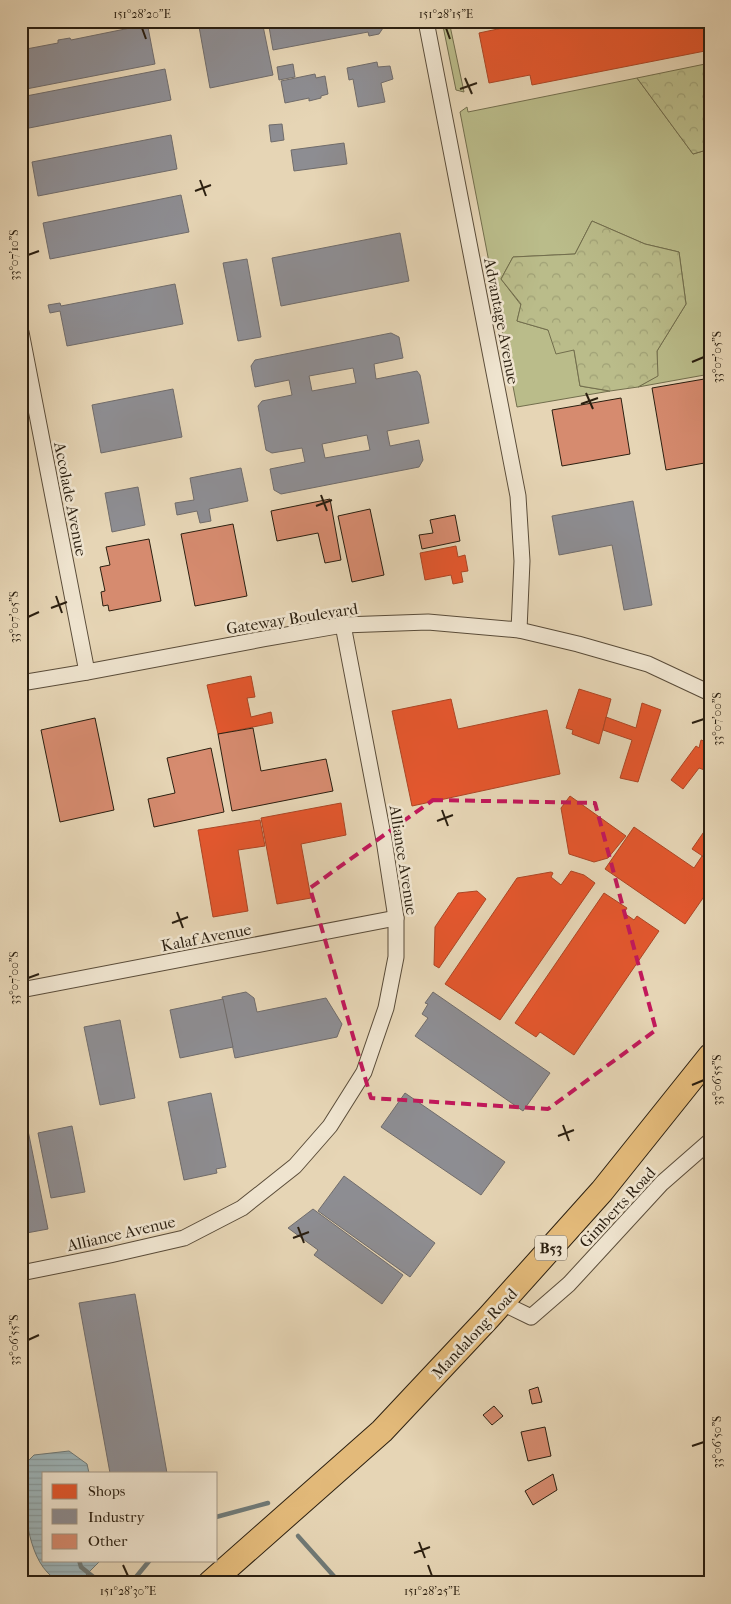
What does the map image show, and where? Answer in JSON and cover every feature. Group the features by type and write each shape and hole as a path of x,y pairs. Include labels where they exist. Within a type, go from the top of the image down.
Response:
{"main road":[{"name":"Mandalong Road","path":"210,1583 382,1431 502,1303 602,1191 710,1056"}],"street":[{"name":"Advantage Avenue","path":"426,21 518,496 522,561 519,630"},
{"name":"Accolade Avenue","path":"21,332 87,672"},
{"name":"Gateway Boulevard","path":"21,683 343,625 428,622 519,630 578,644 648,664 710,694"},
{"name":"Alliance Avenue","path":"21,1273 184,1238 242,1208 295,1166 330,1126 364,1072 386,1008 396,957 396,918 384,840 343,625"},
{"name":"Kalaf Avenue","path":"21,990 396,918"},
{"name":"Gimberts Road","path":"502,1303 530,1317 569,1284 662,1183 710,1141"}],"highlighted area":[{"path":"433,800 595,803 656,1030 548,1109 371,1098 310,888"}],"green space":[{"path":"442,21 449,21 464,92 456,90"},
{"path":"710,63 710,149 693,154 637,78"},
{"path":"637,78 693,154 710,149 710,374 638,387 657,376 657,351 686,304 679,252 645,244 592,221 575,254 513,257 501,279 521,305 517,321 548,330 574,350 580,386 610,391 517,407 460,112 467,107 468,112"},
{"path":"592,221 645,244 679,252 686,304 657,351 658,376 638,387 610,391 580,386 574,350 556,354 548,330 517,321 521,304 501,279 513,257 575,254"}],"water":[{"path":"69,1451 87,1464 89,1472 42,1472 42,1562 99,1562 83,1578 63,1583 47,1572 34,1550 27,1522 22,1467 34,1455"}],"building: Shops":[{"path":"506,21 710,21 710,50 532,85 530,75 489,83 479,33 507,27"},
{"path":"456,546 458,557 465,555 468,571 461,572 463,582 453,584 451,575 425,580 420,553"},
{"path":"21,557 23,557 27,593 21,594"},
{"path":"251,676 255,697 247,698 251,717 271,712 273,723 218,734 207,685"},
{"path":"579,689 611,699 599,744 572,734 573,730 566,728"},
{"path":"451,699 458,729 547,710 560,774 412,806 392,711"},
{"path":"642,703 661,710 638,782 620,778 632,740 603,730 606,717 636,728"},
{"path":"701,740 710,743 710,772 699,768 683,789 671,780 696,746 699,748"},
{"path":"570,796 626,836 608,858 594,862 569,854 561,808"},
{"path":"341,803 346,835 301,844 311,898 277,904 261,818"},
{"path":"260,820 265,846 238,850 248,911 213,917 198,830"},
{"path":"710,823 710,861 692,849"},
{"path":"634,827 694,868 702,856 710,861 710,888 685,924 605,869"},
{"path":"571,871 584,875 595,883 500,1020 445,984 517,878 551,872 553,873 551,877 561,885"},
{"path":"477,891 486,899 439,968 434,965 435,927 458,893"},
{"path":"604,893 627,908 624,913 634,920 637,916 659,931 574,1055 540,1032 536,1037 515,1023"}],"building: Industry":[{"path":"198,21 262,21 273,75 210,88"},
{"path":"268,21 382,21 383,28 379,34 369,36 368,32 273,50"},
{"path":"147,22 155,64 21,90 21,50 58,43 58,40 70,38 71,40 135,27 135,25"},
{"path":"377,62 378,67 390,66 393,79 381,83 385,102 358,107 353,79 349,80 347,68"},
{"path":"293,64 295,77 279,80 277,67"},
{"path":"165,69 171,100 24,129 21,114 21,97"},
{"path":"315,74 316,78 325,76 328,94 309,101 309,98 285,103 281,81"},
{"path":"282,124 284,140 271,142 269,125"},
{"path":"171,135 177,169 38,196 32,162"},
{"path":"344,143 347,164 294,171 291,150"},
{"path":"181,195 189,232 50,259 43,223"},
{"path":"400,233 409,281 281,306 272,258"},
{"path":"247,259 261,337 238,341 223,263"},
{"path":"175,284 183,324 67,346 60,311 50,313 48,305 60,303 61,306"},
{"path":"391,333 399,337 403,358 374,364 376,379 417,371 420,375 429,423 387,431 390,446 419,440 423,460 419,467 281,494 274,490 270,469 305,462 302,448 272,453 266,450 258,406 262,401 292,395 289,380 255,387 251,366 255,360","holes":["353,368 356,383 312,391 309,376","367,435 370,450 325,458 322,444"]},
{"path":"173,389 182,437 101,453 92,405"},
{"path":"241,468 248,501 209,509 211,521 200,523 197,511 177,515 175,503 194,500 190,478"},
{"path":"138,487 145,525 112,532 105,493"},
{"path":"633,501 652,605 624,610 612,545 559,555 552,516"},
{"path":"246,992 254,998 257,1012 326,998 342,1024 337,1037 235,1058 222,997"},
{"path":"433,992 550,1073 523,1111 415,1036 428,1018 422,1014 428,1004 425,1003"},
{"path":"223,999 233,1047 180,1058 170,1010"},
{"path":"120,1020 135,1098 100,1105 84,1027"},
{"path":"211,1093 226,1167 216,1169 217,1173 184,1180 168,1102"},
{"path":"405,1093 505,1162 481,1195 381,1127"},
{"path":"21,1096 48,1229 21,1234"},
{"path":"72,1126 85,1192 51,1198 38,1133"},
{"path":"344,1176 435,1243 410,1277 318,1211"},
{"path":"313,1209 403,1275 382,1304 314,1255 318,1250 288,1228"},
{"path":"135,1294 167,1472 110,1472 79,1303"}],"building: Other":[{"path":"710,378 710,462 666,470 652,388"},
{"path":"621,398 630,454 562,466 552,410"},
{"path":"330,499 341,560 325,563 318,533 277,541 271,511"},
{"path":"370,509 384,575 352,582 338,516"},
{"path":"455,515 460,541 422,549 419,535 433,533 430,520"},
{"path":"233,524 247,596 195,606 181,534"},
{"path":"149,539 161,601 109,611 108,605 103,606 101,592 105,591 100,567 110,565 106,547"},
{"path":"95,718 114,810 60,822 41,730"},
{"path":"253,728 261,771 326,759 333,791 232,811 218,734"},
{"path":"211,748 224,812 154,827 148,799 175,793 167,758"},
{"path":"538,1387 542,1402 532,1404 529,1390"},
{"path":"494,1406 503,1416 492,1425 483,1415"},
{"path":"545,1427 551,1456 528,1461 521,1432"},
{"path":"553,1474 557,1490 533,1505 525,1491"}],"waterway":[{"path":"218,1516 268,1503"},
{"path":"298,1536 340,1583"},
{"path":"80,1562 81,1567 101,1583"},
{"path":"131,1583 148,1562"}]}
